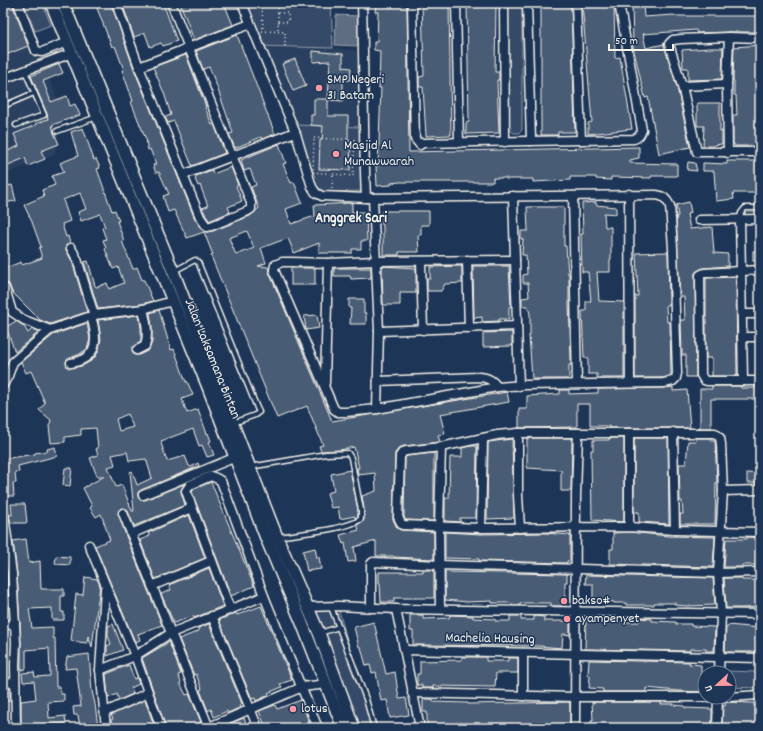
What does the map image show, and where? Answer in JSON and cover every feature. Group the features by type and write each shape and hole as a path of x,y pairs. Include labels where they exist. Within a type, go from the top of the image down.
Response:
{"main road":[{"name":"Jalan Laksamana Bintan","path":"51,3 66,42 102,115 173,271 236,457 266,538 327,684 343,728"},
{"name":"Jalan Laksamana Bintan","path":"63,3 102,115 173,302 212,385 233,423 277,537 319,633 354,728"}],"street":[{"path":"18,3 36,51 42,52 66,42"},
{"path":"116,3 139,67 203,224 207,227 248,211 251,209 251,203 171,3"},
{"path":"242,3 295,132 312,187 316,193 322,196 370,198 629,194 663,196 670,206 673,248 676,373 676,378 673,381 577,383 498,387 377,409 338,412 332,407 325,387 274,270 275,266 282,262 328,264 376,260 515,260"},
{"path":"362,3 363,127 376,260 379,331 377,409"},
{"path":"412,3 415,139 420,145 634,138 640,135 642,130 620,3"},
{"path":"456,3 459,143"},
{"path":"504,3 505,142"},
{"path":"527,3 531,141"},
{"path":"576,3 581,140"},
{"path":"139,67 189,48 252,28"},
{"path":"760,38 729,37 681,39 671,41 670,48 682,86 696,152 760,152"},
{"path":"728,153 727,84 729,37"},
{"path":"3,79 72,53"},
{"path":"682,86 727,84"},
{"path":"183,175 295,132"},
{"path":"629,194 630,383"},
{"path":"513,196 519,386"},
{"path":"573,196 577,383"},
{"path":"740,219 743,380"},
{"path":"699,220 760,219"},
{"path":"71,248 77,259 95,331 95,345 88,356 71,363"},
{"path":"467,260 469,328"},
{"path":"420,261 423,330"},
{"path":"325,387 328,264"},
{"path":"760,270 704,272 700,276 701,376 704,380 760,381"},
{"path":"3,287 5,288 12,312 24,320 50,330"},
{"path":"3,385 13,362 50,330 92,316 142,310 173,302"},
{"path":"137,350 145,346 146,341 147,326 142,310"},
{"path":"742,314 760,314"},
{"path":"379,331 517,326"},
{"path":"742,337 760,337"},
{"path":"378,381 478,377 490,379 498,387"},
{"path":"673,432 675,530"},
{"path":"518,433 518,495 520,528"},
{"path":"720,665 721,613 718,573 721,531 723,491 721,444 718,435 715,433 518,433 497,435 441,447 406,451 400,456 398,517 402,524 482,528 629,527 675,530 721,531 760,532"},
{"path":"575,728 578,433"},
{"path":"629,527 630,433"},
{"path":"482,528 483,438"},
{"path":"440,609 439,526 441,447"},
{"path":"143,495 236,457"},
{"path":"230,609 191,508 186,491 190,485 211,476 221,481 264,596 318,728"},
{"path":"723,491 760,490"},
{"path":"3,508 12,574 15,623 16,728"},
{"path":"131,534 191,508"},
{"path":"123,513 209,727 302,687 327,684"},
{"path":"89,545 135,656 161,728"},
{"path":"152,586 211,561"},
{"path":"371,608 372,563 718,573 760,572"},
{"path":"106,586 100,670 106,728"},
{"path":"100,670 135,656 171,633 264,596"},
{"name":"Machelia Hausing","path":"307,608 331,607 760,614"},
{"path":"396,609 420,728"},
{"path":"212,616 258,728"},
{"path":"3,626 15,623"},
{"name":"Machelia Hausing","path":"404,650 760,658"},
{"path":"523,653 523,696"},
{"path":"3,683 15,682"},
{"path":"105,712 148,693"},
{"path":"412,693 575,697 697,697"},
{"path":"737,696 760,695"},
{"path":"717,728 718,705"}],"lane":[{"path":"16,125 44,115 25,70"},
{"path":"6,105 34,93"},
{"path":"57,131 102,115"},
{"path":"740,219 741,212 745,208 760,208"},
{"path":"173,271 195,260 198,262 259,412 255,415 233,423"},
{"path":"250,468 326,454 348,453 351,458 361,510 361,519 356,522 330,529 277,537"},
{"path":"331,607 366,699 374,728"},
{"path":"319,633 338,627"}],"path":[{"path":"262,3 263,31"},
{"path":"266,3 278,3 278,32"},
{"path":"278,12 288,13 288,22 278,22"},
{"path":"252,28 263,31 286,32 285,47"},
{"path":"314,138 355,140 353,176 333,174 313,172 314,138"},
{"path":"331,196 333,174"}],"shaded area":[{"path":"3,3 20,3 62,111 55,155 3,175"},
{"path":"24,3 42,3 51,25 35,31"},
{"path":"242,3 331,3 333,48 260,46"},
{"path":"508,3 522,3 522,130 519,133 514,133 509,129"},
{"path":"336,15 359,16 360,46 335,45"},
{"name":"SMP Negeri 31 Batam","path":"260,46 333,48 361,51 361,127 292,125"},
{"path":"292,125 361,127 365,191 324,192 309,179 313,172"},
{"path":"338,607 371,726 351,728 303,609"},
{"path":"737,671 758,672 758,688 737,687"}],"building":[{"path":"3,3 12,3 28,46 3,56"},
{"path":"95,3 111,3 134,69 195,219 206,232 213,231 250,216 259,208 251,187 256,185 250,169 244,171 241,160 279,144 286,163 283,164 291,183 294,182 302,203 286,209 291,224 315,216 314,205 352,203 352,212 366,212 367,241 361,241 361,249 352,249 352,253 319,253 319,243 294,253 288,238 261,248 266,263 258,266 268,267 332,421 507,392 509,402 440,414 445,434 438,435 440,442 404,446 399,448 395,453 393,519 397,528 401,530 434,532 434,559 376,556 376,541 354,547 356,561 348,562 345,543 343,544 340,535 359,530 357,525 364,520 362,496 376,491 375,473 358,475 357,468 359,468 354,447 340,450 321,451 319,446 323,445 307,406 277,418 211,256 213,255 204,232 187,238 174,210 168,212 163,196 169,194 159,172 156,173 153,165 156,164 150,149 148,150 147,142 131,102 133,101 122,70 124,70 115,46 112,47","holes":["247,231 254,248 236,255 229,238"]},
{"path":"122,3 163,3 177,41 163,46 161,43 150,47 145,33 134,37"},
{"path":"180,3 224,3 233,25 194,40"},
{"path":"376,3 407,3 409,152 639,147 639,158 630,160 630,163 677,164 677,176 651,176 651,178 611,177 611,180 596,179 596,177 570,177 570,180 533,182 533,179 493,178 493,182 400,182 391,183 391,185 377,186 376,166 378,166 381,88 379,88 380,51 374,50 374,42 377,42 378,12 375,12"},
{"path":"422,3 449,3 451,135 426,136 423,87 419,87 419,77 424,76"},
{"path":"467,3 496,3 495,72 499,72 499,80 497,80 499,133 466,134 466,123 469,122"},
{"path":"541,3 571,3 575,132 558,132 558,135 541,135"},
{"path":"582,3 614,3 615,58 620,57 632,129 588,134 588,123 592,122"},
{"path":"632,3 643,3 644,17 674,15 760,16 760,32 697,33 696,30 643,34 646,48 664,44 677,87 690,147 659,154 648,97 645,98 633,47"},
{"path":"237,35 275,134 262,139 261,137 235,148 229,134 233,133 216,84 209,67 203,69 196,51"},
{"path":"760,45 760,146 735,146 733,144 733,115 737,115 736,95 734,95 733,81 734,47"},
{"path":"723,48 722,79 688,80 688,68 683,68 682,50"},
{"path":"313,51 343,54 343,67 351,68 350,80 343,80 343,101 328,100 330,61 313,62"},
{"path":"186,55 212,125 214,124 225,153 192,166 174,121 168,123 165,117 171,115 153,67"},
{"path":"295,59 306,86 293,91 282,64"},
{"path":"59,64 63,73 43,81 51,102 67,96 70,106 75,104 80,115 52,125 59,144 41,151 45,159 28,166 25,158 3,167 3,153 19,146 14,134 48,119 31,76"},
{"path":"314,99 328,99 328,116 348,116 348,141 351,141 350,170 319,169 320,140 322,140 323,126 311,125 311,115 314,115"},
{"path":"697,103 720,103 720,131 722,131 722,144 703,146 704,126 697,126"},
{"path":"83,128 94,160 96,159 100,168 97,169 112,211 115,210 119,221 117,221 124,241 122,241 133,269 137,267 153,301 142,304 98,309 84,262 88,261 95,286 97,287 107,283 109,289 124,283 118,267 113,269 105,249 103,240 106,239 102,228 105,227 100,214 81,221 78,212 86,209 80,193 63,200 70,221 62,224 66,237 68,236 70,243 66,245 66,250 72,261 87,312 50,324 40,320 12,292 9,284 3,282 3,269 21,262 22,265 42,258 39,248 41,247 24,205 44,196 42,190 55,185 52,176 64,172 60,163 78,156 71,132"},
{"path":"727,161 760,161 760,193 733,193 734,199 716,201 714,171 703,171 703,163 727,164"},
{"path":"688,162 695,163 697,171 687,170"},
{"path":"231,167 242,201 228,207 230,212 209,221 202,208 208,206 200,185 198,186 195,179 196,176 212,170 213,174"},
{"path":"12,185 16,201 3,203 3,187"},
{"path":"596,202 596,205 616,207 616,214 604,213 605,227 611,227 610,272 597,272 599,301 624,302 624,378 597,378 597,374 588,374 588,358 584,358 582,311 586,311 586,301 591,301 588,272 582,272 582,203"},
{"path":"689,202 691,213 687,214 690,229 712,227 714,253 728,254 728,266 703,268 695,273 696,377 686,377 686,355 682,355 681,320 685,320 684,297 680,297 676,217 678,216 676,205"},
{"path":"527,207 564,207 564,246 566,246 569,274 571,356 568,379 532,379 529,335 530,314 528,306 522,306 522,298 529,297 528,283 523,283 523,275 527,274 526,255 522,255 523,239 521,239 521,231 528,231"},
{"path":"382,211 429,211 429,225 421,225 421,235 418,235 419,252 399,252 399,255 383,255"},
{"path":"753,251 760,251 760,261 753,261"},
{"path":"668,252 669,305 666,305 667,322 670,322 671,375 663,378 635,378 635,296 638,296 636,253"},
{"path":"382,266 416,268 416,293 400,293 400,305 383,305"},
{"path":"462,266 462,283 445,284 441,291 427,291 427,279 430,279 430,267"},
{"path":"473,266 509,266 511,306 509,307 509,319 482,322 482,317 474,318"},
{"path":"291,268 315,268 315,285 291,285"},
{"path":"334,268 371,268 371,278 351,279 350,276 334,276"},
{"path":"736,277 737,376 712,376 712,358 706,358 706,278"},
{"path":"349,299 364,299 366,324 350,324 351,308 349,308"},
{"path":"159,310 171,350 174,349 186,382 187,381 193,395 182,399 187,413 198,409 211,441 209,442 214,455 207,457 202,445 199,446 193,429 161,441 167,461 185,456 189,466 191,467 198,463 199,466 141,490 138,492 138,497 140,500 145,500 184,484 181,491 185,505 134,526 127,509 121,508 118,512 126,536 162,625 138,634 140,640 135,642 95,546 110,540 101,514 96,517 90,508 92,506 83,488 105,476 97,476 90,458 98,455 96,449 98,448 96,428 81,429 81,435 65,437 65,442 51,443 49,426 51,420 39,410 45,403 31,371 26,373 21,362 53,335 87,323 90,339 87,349 78,355 67,359 66,362 67,367 70,368 82,366 96,356 99,349 101,339 98,320 139,315 141,340 133,347 132,350 134,355 139,355 149,350 152,342 150,313","holes":["128,414 133,427 119,431 116,419","127,452 129,461 146,459 152,478 137,485 132,471 130,472 134,511 132,511 122,485 116,487 108,467 115,465 112,455"]},
{"path":"317,315 319,328 306,330 304,316"},
{"path":"16,321 24,326 28,333 32,329 39,332 15,352 6,327"},
{"path":"512,332 512,346 483,347 483,333"},
{"path":"712,386 741,386 741,388 760,388 760,399 711,399 711,428 700,428 700,389 712,389"},
{"path":"673,387 673,391 687,390 690,428 609,428 609,426 590,426 590,404 577,404 577,427 519,428 519,409 527,409 527,396 560,394 560,390 569,390 569,394 598,393 598,389"},
{"path":"527,438 572,438 571,491 561,491 561,470 527,468"},
{"path":"609,438 624,438 624,522 592,520 591,450 593,450 593,440 609,440"},
{"path":"634,438 668,438 669,524 639,522 639,512 634,512"},
{"path":"696,438 711,438 711,441 715,441 717,482 715,524 680,524 680,514 683,514 682,501 680,501 679,464 686,464 688,441 696,441"},
{"path":"512,439 514,518 487,519 488,442"},
{"path":"477,446 476,518 460,518 460,522 445,521 445,498 449,498 450,457 462,457 462,448"},
{"path":"55,447 57,456 18,466 19,472 15,472 16,483 13,483 14,496 4,496 3,488 6,488 3,459 48,451 47,449"},
{"path":"434,453 434,521 405,520 405,458 407,456"},
{"path":"65,468 72,468 70,486 63,485"},
{"path":"350,470 358,517 355,518 355,516 340,519 338,507 331,508 327,493 334,491 331,474"},
{"path":"747,473 760,474 760,483 747,483"},
{"path":"211,482 254,586 231,596 192,492 194,489"},
{"path":"11,504 25,504 27,523 11,523 9,515 12,515"},
{"path":"189,515 205,558 155,579 140,540 150,536 148,533"},
{"path":"445,532 481,534 545,533 570,535 570,561 567,561 567,563 479,561 479,559 445,558"},
{"path":"629,532 668,536 715,537 713,567 610,564 610,549 613,549 613,533"},
{"path":"747,537 760,538 760,565 724,567 726,539 747,539"},
{"path":"26,539 29,563 40,561 41,589 64,589 64,596 61,596 61,612 64,612 64,620 52,620 52,608 29,609 32,628 53,627 53,638 55,638 56,687 60,687 61,694 64,694 64,701 48,702 49,718 65,716 66,723 21,727 21,701 36,699 34,681 23,682 22,673 34,672 35,677 50,676 49,648 26,650 26,669 21,670 17,574 13,541"},
{"path":"315,548 317,558 319,557 321,569 307,571 303,551"},
{"path":"3,555 7,575 8,608 3,608"},
{"path":"56,556 70,557 70,565 55,564"},
{"path":"209,568 223,606 194,618 193,616 174,623 161,594 171,590 169,585"},
{"path":"423,570 434,570 434,598 394,598 394,602 381,602 379,572 423,572"},
{"path":"445,572 567,574 567,582 565,582 565,606 551,606 551,603 521,603 520,605 514,605 510,603 492,603 492,601 468,602 445,600"},
{"path":"586,575 713,578 715,605 687,606 675,605 675,603 654,603 654,605 626,605 626,603 593,600 593,584 585,584"},
{"path":"85,577 97,579 100,585 92,647 88,636 87,643 71,641 76,594 83,595"},
{"path":"724,578 760,580 760,607 726,608"},
{"path":"261,606 292,680 280,684 282,687 268,693 269,695 256,701 255,698 252,699 219,620 236,613 237,615"},
{"path":"410,615 423,615 423,619 449,618 450,615 473,616 473,618 495,619 495,621 510,621 510,616 521,616 521,620 534,620 534,616 544,617 544,621 570,621 570,635 563,634 562,648 539,646 413,645 413,631 410,631"},
{"path":"586,617 611,618 611,621 627,622 639,622 639,618 652,619 652,621 691,624 691,626 715,627 714,651 706,651 706,649 690,649 690,651 585,649"},
{"path":"374,622 386,674 395,672 399,699 406,698 409,715 390,718 387,700 381,701 376,672 372,673 370,665 366,666 354,627"},
{"path":"113,624 123,650 107,656 107,646 111,644 108,636 108,626"},
{"path":"209,624 242,704 240,705 241,707 214,717 211,709 208,711 196,674 194,675 179,639 199,631 198,628"},
{"path":"728,625 760,628 760,652 725,652 726,627 728,627"},
{"path":"169,642 181,674 178,675 181,682 180,683 186,695 189,694 201,722 185,728 166,728 142,658"},
{"path":"89,654 92,691 98,728 80,728 78,715 74,715 73,707 81,706 76,668 65,669 67,657"},
{"path":"462,657 486,657 486,661 508,661 508,658 518,658 518,673 496,673 495,687 433,686 433,688 422,688 422,685 417,685 417,674 420,674 420,661 462,660"},
{"path":"589,660 690,662 689,664 701,665 697,665 697,692 646,688 646,692 603,692 603,689 589,688 590,676 588,675"},
{"path":"129,665 134,679 137,678 139,684 131,688 133,694 119,700 117,694 108,698 106,674"},
{"path":"3,688 10,688 10,701 3,701"},
{"path":"423,699 433,699 433,702 468,704 570,702 570,728 427,728 427,712 423,712"},
{"path":"145,700 155,728 112,728 111,720 113,719 111,715"},
{"path":"301,700 311,728 266,728 259,711 275,705 277,709"},
{"path":"592,702 661,702 661,704 685,706 685,708 712,709 712,728 591,728 591,720 593,720"},
{"path":"737,702 754,703 754,706 760,706 760,728 722,728 723,706 737,705"},
{"path":"244,718 248,728 233,728 231,723"}],"place":[{"name":"SMP Negeri 31 Batam","path":"319,88"},
{"name":"Masjid Al Munawwarah","path":"336,154"},
{"name":"bakso#","path":"564,601"},
{"name":"ayampenyet","path":"567,619"},
{"name":"lotus","path":"293,709"}],"district":[{"name":"Anggrek Sari","path":"351,219"}]}
